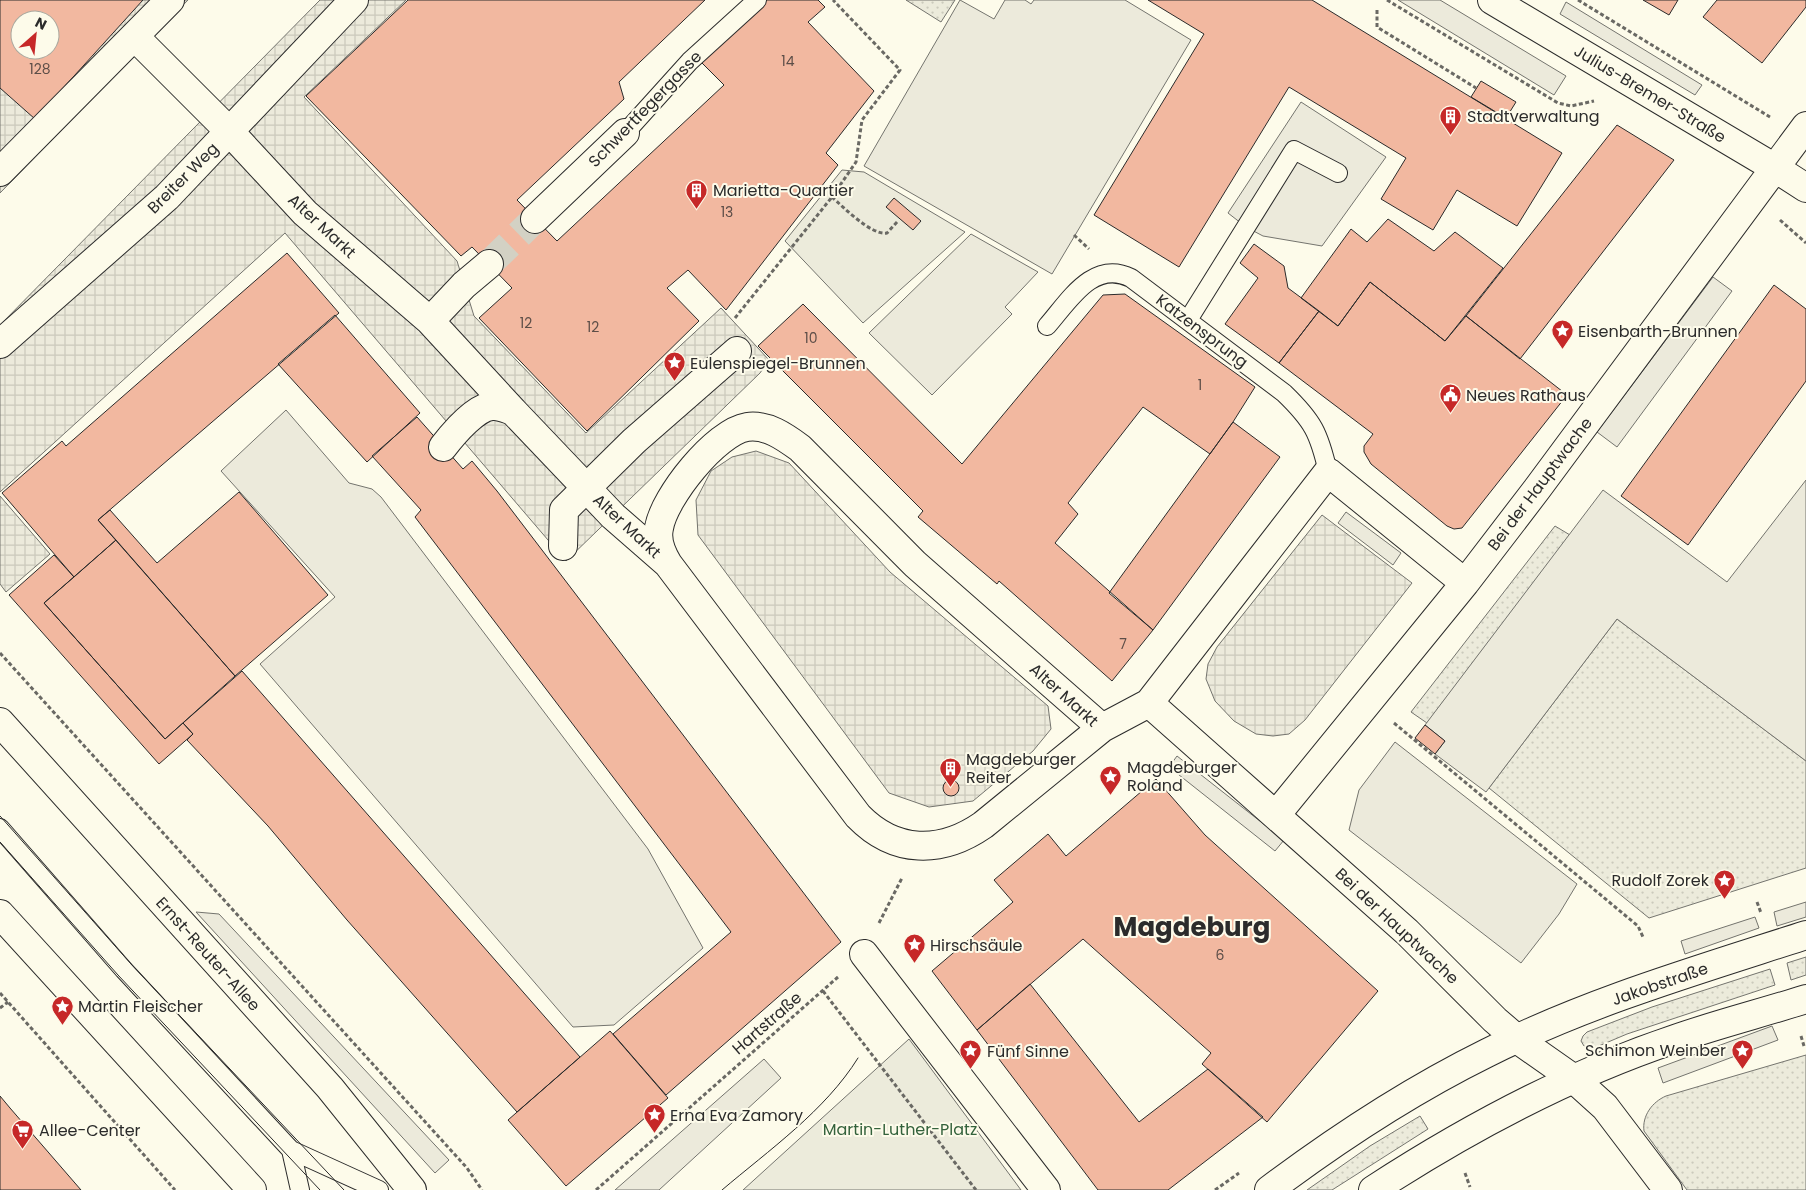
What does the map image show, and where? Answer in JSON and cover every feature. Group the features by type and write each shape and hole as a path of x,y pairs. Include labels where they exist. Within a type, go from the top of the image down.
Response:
{"street":[{"path":"0,172 170,0"},
{"name":"Breiter Weg","path":"0,344 166,197 354,0"},
{"name":"Julius-Bremer-Straße","path":"1492,0 1806,188"},
{"name":"Alter Markt","path":"135,37 229,131 305,213 430,321 613,516 668,564 858,816 877,834 887,840 918,846 948,842 978,828 1102,728 914,564 800,448 783,436 764,428 751,427 730,434 703,458 682,482 665,509 658,529 660,546 668,564"},
{"name":"Bei der Hauptwache","path":"1276,815 1465,583 1806,126"},
{"name":"Schwertfegergasse","path":"535,219 625,133"},
{"path":"430,321 464,285 489,264"},
{"name":"Alter Markt","path":"563,546 564,510 634,442 737,351"},
{"path":"443,447 455,432 487,407 502,407 513,411"},
{"path":"1102,728 1149,703 1328,472 1465,583"},
{"name":"Bei der Hauptwache","path":"1149,703 1406,932 1485,1011 1517,1039"},
{"name":"Ernst-Reuter-Allee","path":"0,722 330,1088 412,1190"},
{"path":"0,914 252,1190"},
{"name":"Jakobstraße","path":"1269,1190 1380,1114 1456,1069 1517,1039 1658,983 1806,935"},
{"path":"864,954 1046,1190"},
{"path":"1373,1190 1447,1143 1536,1096 1675,1038 1806,999"},
{"path":"1517,1039 1574,1080 1604,1107 1668,1190"}],"lane":[{"name":"Schwertfegergasse","path":"625,133 690,61 757,0"},
{"path":"1188,320 1294,150 1338,173"},
{"name":"Katzensprung","path":"1047,326 1087,281 1102,274 1113,273 1131,278 1284,393 1302,411 1318,436 1328,472"},
{"path":"0,828 124,970 291,1150 379,1190"},
{"path":"291,1150 300,1190"}],"path":[{"path":"737,351 728,329 732,321 832,197 856,162 862,120 900,70 833,0"},
{"name":"Julius-Bremer-Straße","path":"1387,0 1558,103 1571,106 1602,101"},
{"path":"1578,0 1763,113"},
{"path":"1377,10 1377,27 1476,88"},
{"path":"832,197 860,221 880,232 886,233 898,222"},
{"path":"1794,233 1806,242"},
{"path":"0,653 468,1168 482,1190"},
{"path":"1390,720 1638,926 1643,937"},
{"name":"Hartstraße","path":"596,1190 864,954 918,846"},
{"path":"823,991 976,1190"},
{"path":"0,993 175,1190"},
{"path":"0,1008 8,1002"}],"green space":[{"path":"906,0 955,0 941,22"},
{"path":"842,170 864,172 965,232 863,323 785,241"},
{"path":"1555,526 1570,535 1427,723 1411,712"},
{"path":"1617,619 1806,761 1806,868 1649,918 1489,788"},
{"path":"1806,957 1806,975 1791,980 1787,963"},
{"path":"1770,969 1775,985 1627,1034 1594,1048 1584,1046 1581,1041 1587,1032 1652,1007"},
{"name":"Martin-Luther-Platz","path":"909,1039 1021,1190 743,1190"},
{"path":"1806,1055 1806,1190 1687,1190 1644,1131 1646,1115 1652,1106 1666,1096"},
{"path":"1420,1116 1428,1129 1332,1190 1307,1190 1370,1146"}],"shaded area":[{"path":"143,0 188,0 0,193 0,88 46,60 60,60 60,51"},
{"path":"320,0 406,0 304,97 457,261 474,316 586,433 721,308 769,360 760,373 566,561 285,233 0,492 0,325"},
{"path":"960,0 994,19 1005,0 1025,0 1031,4 1034,0 1125,0 1191,40 1052,274 864,166"},
{"path":"1398,0 1440,0 1566,76 1554,95"},
{"path":"1566,2 1702,85 1695,95 1560,14"},
{"path":"1301,102 1386,157 1322,246 1263,236 1246,227 1228,213"},
{"path":"971,234 1038,272 1005,307 1012,314 932,395 869,333"},
{"path":"1713,277 1732,291 1617,447 1597,432"},
{"path":"286,410 349,483 372,489 381,497 648,849 703,948 614,1025 573,1027 260,664 335,597 221,471"},
{"path":"756,451 789,463 890,572 1048,706 1051,729 1033,751 973,801 929,807 889,793 698,535 696,500 711,471 732,457"},
{"path":"1806,480 1806,761 1617,619 1486,792 1435,754 1445,741 1425,725 1603,490 1727,582"},
{"path":"0,496 50,554 6,592 0,584"},
{"path":"1346,512 1401,553 1393,565 1338,523"},
{"path":"1322,515 1412,583 1305,720 1289,734 1273,736 1256,734 1234,721 1215,701 1206,679 1208,664 1217,647"},
{"path":"1395,742 1577,884 1559,914 1521,963 1349,830 1359,790"},
{"path":"1177,756 1284,840 1275,851 1169,767"},
{"path":"1806,902 1806,917 1777,926 1774,912"},
{"path":"196,912 219,914 449,1160 435,1173"},
{"path":"1755,917 1759,928 1685,954 1681,941"},
{"path":"1772,1026 1778,1040 1663,1083 1658,1068"},
{"path":"764,1059 781,1078 659,1190 615,1190"}],"building":[{"path":"0,0 143,0 35,119 0,88"},
{"name":"Marietta-Quartier","path":"408,0 705,0 619,82 624,99 517,200 557,241 724,85 699,60 761,0 818,0 825,7 808,22 874,91 826,153 838,165 726,310 688,270 667,288 699,321 587,431 479,318 512,288 472,247 461,256 306,96"},
{"name":"Stadtverwaltung","path":"1148,0 1312,0 1562,153 1517,226 1457,190 1433,230 1381,199 1406,158 1289,87 1179,267 1094,215 1204,34"},
{"path":"1643,0 1678,0 1669,15"},
{"path":"1717,0 1806,0 1806,7 1762,63 1703,17"},
{"path":"1481,81 1516,102 1506,118 1471,97"},
{"path":"1617,125 1674,160 1520,359 1466,316"},
{"path":"894,198 921,221 913,230 886,207"},
{"path":"1388,219 1434,251 1455,232 1503,268 1445,341 1370,282 1338,326 1301,298 1351,229 1367,242"},
{"path":"1254,244 1284,266 1288,288 1319,311 1279,363 1225,324 1258,278 1240,263"},
{"path":"287,253 339,313 98,520 116,540 74,577 2,493 62,441 66,446"},
{"name":"Neues Rathaus","path":"1370,282 1445,341 1466,316 1567,395 1462,528 1454,529 1447,526 1371,464 1364,452 1364,446 1373,434 1279,363 1319,311 1338,326"},
{"path":"1774,285 1806,309 1806,381 1688,545 1621,496"},
{"path":"1125,294 1255,387 1210,454 1143,407 1068,503 1078,514 1055,543 1153,630 1112,681 999,581 997,584 918,517 923,511 758,346 803,304 962,464 1103,295"},
{"path":"335,315 420,413 367,462 278,364"},
{"path":"417,417 463,469 472,461 497,491 841,942 666,1095 613,1034 731,932 415,517 421,510 372,456"},
{"path":"1233,422 1280,457 1153,630 1109,593"},
{"path":"239,492 328,595 235,676 98,520 110,510 157,563"},
{"path":"116,540 235,676 165,739 44,603"},
{"path":"54,555 74,577 44,603 165,739 183,723 193,734 159,764 9,595"},
{"path":"242,671 580,1057 517,1112 347,920 268,826 187,740 193,734 183,723"},
{"path":"1425,725 1445,741 1435,754 1415,738"},
{"path":"1156,779 1205,835 1378,991 1267,1122 1202,1064 1211,1053 1083,939 977,1030 932,971 1013,902 994,880 1048,834 1066,856"},
{"name":"Magdeburger Reiter","path":"951,780 957,782 959,788 957,794 951,796 945,794 943,788 945,782"},
{"path":"1030,984 1139,1122 1208,1069 1263,1117 1168,1190 1098,1190 977,1030"},
{"path":"610,1031 668,1098 566,1186 508,1120"},
{"name":"Allee-Center","path":"0,1096 10,1108 81,1190 0,1190"}],"tunnel":[{"path":"489,264 535,219"}],"tram line":[{"path":"0,816 131,964 344,1190"},
{"path":"0,842 118,975 320,1190"},
{"path":"722,1190 813,1113 845,1077 858,1058"}],"place":[{"name":"Stadtverwaltung","path":"1451,135"},
{"name":"Marietta-Quartier","path":"697,209"},
{"name":"Eisenbarth-Brunnen","path":"1562,350"},
{"name":"Eulenspiegel-Brunnen","path":"674,382"},
{"name":"Neues Rathaus","path":"1450,414"},
{"name":"Magdeburger Reiter","path":"950,787"},
{"name":"Magdeburger Roland","path":"1111,795"},
{"name":"Rudolf Zorek","path":"1725,899"},
{"name":"Hirschsäule","path":"914,964"},
{"name":"Martin Fleischer","path":"62,1025"},
{"name":"Schimon Weinber","path":"1742,1069"},
{"name":"Fünf Sinne","path":"971,1070"},
{"name":"Erna Eva Zamory","path":"654,1134"},
{"name":"Allee-Center","path":"23,1149"}],"district":[{"name":"Magdeburg","path":"1192,927"}]}
